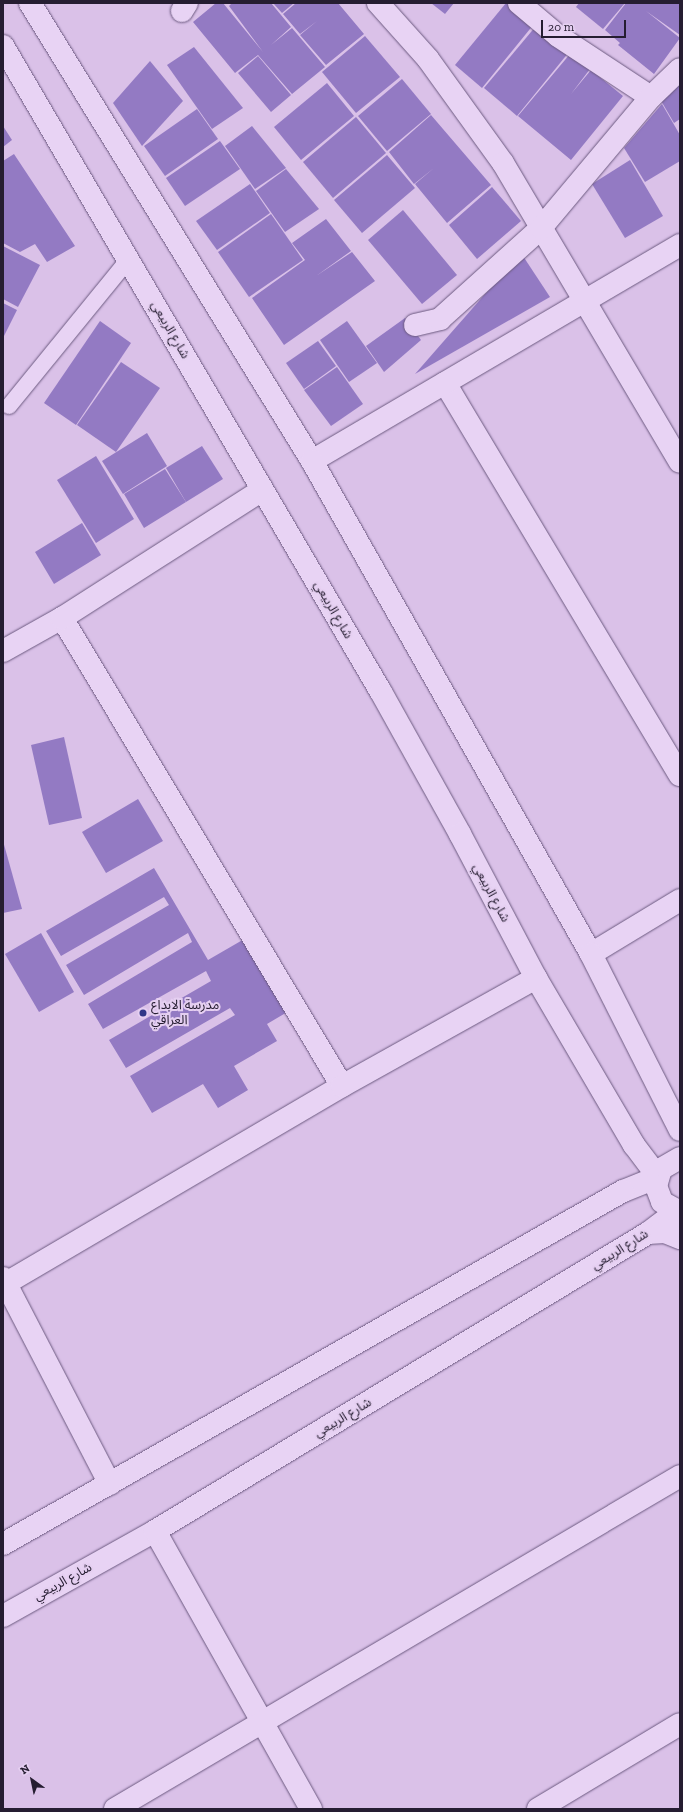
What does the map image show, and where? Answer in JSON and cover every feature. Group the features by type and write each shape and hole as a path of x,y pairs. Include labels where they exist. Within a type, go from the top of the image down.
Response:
{"street":[{"path":"30,3 312,460 591,954 679,1125 675,1142 665,1153 650,1155 634,1145 632,1170 623,1191"},
{"path":"378,3 428,59 503,164 680,462"},
{"path":"519,3 558,36 651,97"},
{"name":"شارع الربيعي","path":"3,46 262,490 456,827 536,978 634,1145 658,1177 656,1186 662,1202 679,1214 155,1531 3,1616"},
{"path":"415,325 440,319 541,228 651,97 680,69"},
{"path":"312,460 680,245"},
{"path":"445,382 680,775"},
{"path":"3,651 62,618 262,490"},
{"path":"62,618 342,1086"},
{"path":"591,954 680,900"},
{"path":"110,1484 4,1282 342,1086 536,978"},
{"path":"3,1544 623,1191 658,1177 667,1163 680,1158"},
{"path":"623,1191 645,1190 656,1200 659,1214 648,1233"},
{"path":"648,1233 666,1232 680,1238"},
{"path":"115,1809 680,1476"},
{"path":"155,1531 311,1809"},
{"path":"538,1809 680,1724"}],"lane":[{"path":"9,406 128,260"}],"building":[{"path":"216,3 223,3 263,52 229,6 232,3 271,3 291,27 271,45 292,28 325,67 292,94 258,55 235,73 193,22"},
{"path":"273,3 294,3 282,13"},
{"path":"296,3 338,3 364,34 326,65 300,35 317,21 300,34 283,14"},
{"path":"431,3 454,3 445,14"},
{"path":"506,3 534,24 482,88 455,65"},
{"path":"579,3 625,3 603,29 576,7"},
{"path":"626,3 680,3 680,35 646,11 680,38 654,74 618,45 620,43 605,30"},
{"path":"536,26 569,52 517,116 484,88"},
{"path":"365,36 400,77 356,113 322,72"},
{"path":"194,47 243,108 212,129 167,65"},
{"path":"570,54 590,69 571,94 591,70 623,96 571,160 518,116"},
{"path":"258,56 291,95 271,112 238,73"},
{"path":"150,61 183,101 142,146 113,103"},
{"path":"402,79 431,114 387,151 358,116"},
{"path":"680,79 680,119 674,123 660,99"},
{"path":"327,83 354,116 301,160 274,127"},
{"path":"662,104 680,135 680,161 645,182 624,148"},
{"path":"197,109 218,139 165,176 144,146"},
{"path":"431,115 491,185 447,223 415,184 434,168 414,184 389,152"},
{"path":"356,117 386,153 333,198 303,162"},
{"path":"3,126 12,140 3,147"},
{"path":"252,126 286,168 255,189 225,146"},
{"path":"220,141 240,169 185,206 166,178"},
{"path":"14,154 75,246 47,262 35,244 20,252 3,243 3,161"},
{"path":"387,155 415,188 362,233 334,200"},
{"path":"630,160 663,216 625,238 592,184"},
{"path":"286,169 319,209 285,232 256,191"},
{"path":"250,184 270,213 217,250 196,221"},
{"path":"492,187 521,221 477,259 449,225"},
{"path":"403,210 457,275 422,304 368,240"},
{"path":"271,214 303,260 249,297 218,252"},
{"path":"326,219 351,251 316,276 352,252 375,281 284,345 252,298 305,260 292,243"},
{"path":"3,246 40,265 18,307 3,299"},
{"path":"521,253 550,297 415,374"},
{"path":"3,303 17,310 3,338"},
{"path":"405,318 421,340 384,372 366,346"},
{"path":"100,321 131,343 76,425 44,403"},
{"path":"347,321 377,363 349,382 320,340"},
{"path":"318,341 336,366 304,389 286,363"},
{"path":"121,362 160,388 116,452 77,425"},
{"path":"337,367 363,404 331,426 304,390"},
{"path":"147,433 167,466 123,494 102,461"},
{"path":"202,446 223,479 186,502 166,468"},
{"path":"96,456 134,519 96,543 57,480"},
{"path":"165,469 186,502 144,528 124,494"},
{"path":"82,523 101,555 54,584 35,552"},
{"path":"64,737 82,818 49,825 31,745"},
{"path":"138,799 163,841 106,873 82,832"},
{"path":"3,841 22,909 3,913"},
{"path":"154,868 208,960 246,938 289,1011 267,1024 277,1041 234,1066 248,1090 218,1108 203,1084 152,1113 130,1076 235,1015 230,1008 126,1068 109,1040 211,981 206,971 103,1029 88,1004 192,942 188,933 84,995 66,965 169,905 164,897 61,956 46,931"},
{"path":"41,933 74,992 39,1012 5,954"}],"place":[{"name":"مدرسة الابداع العراقي","path":"143,1013"}]}
